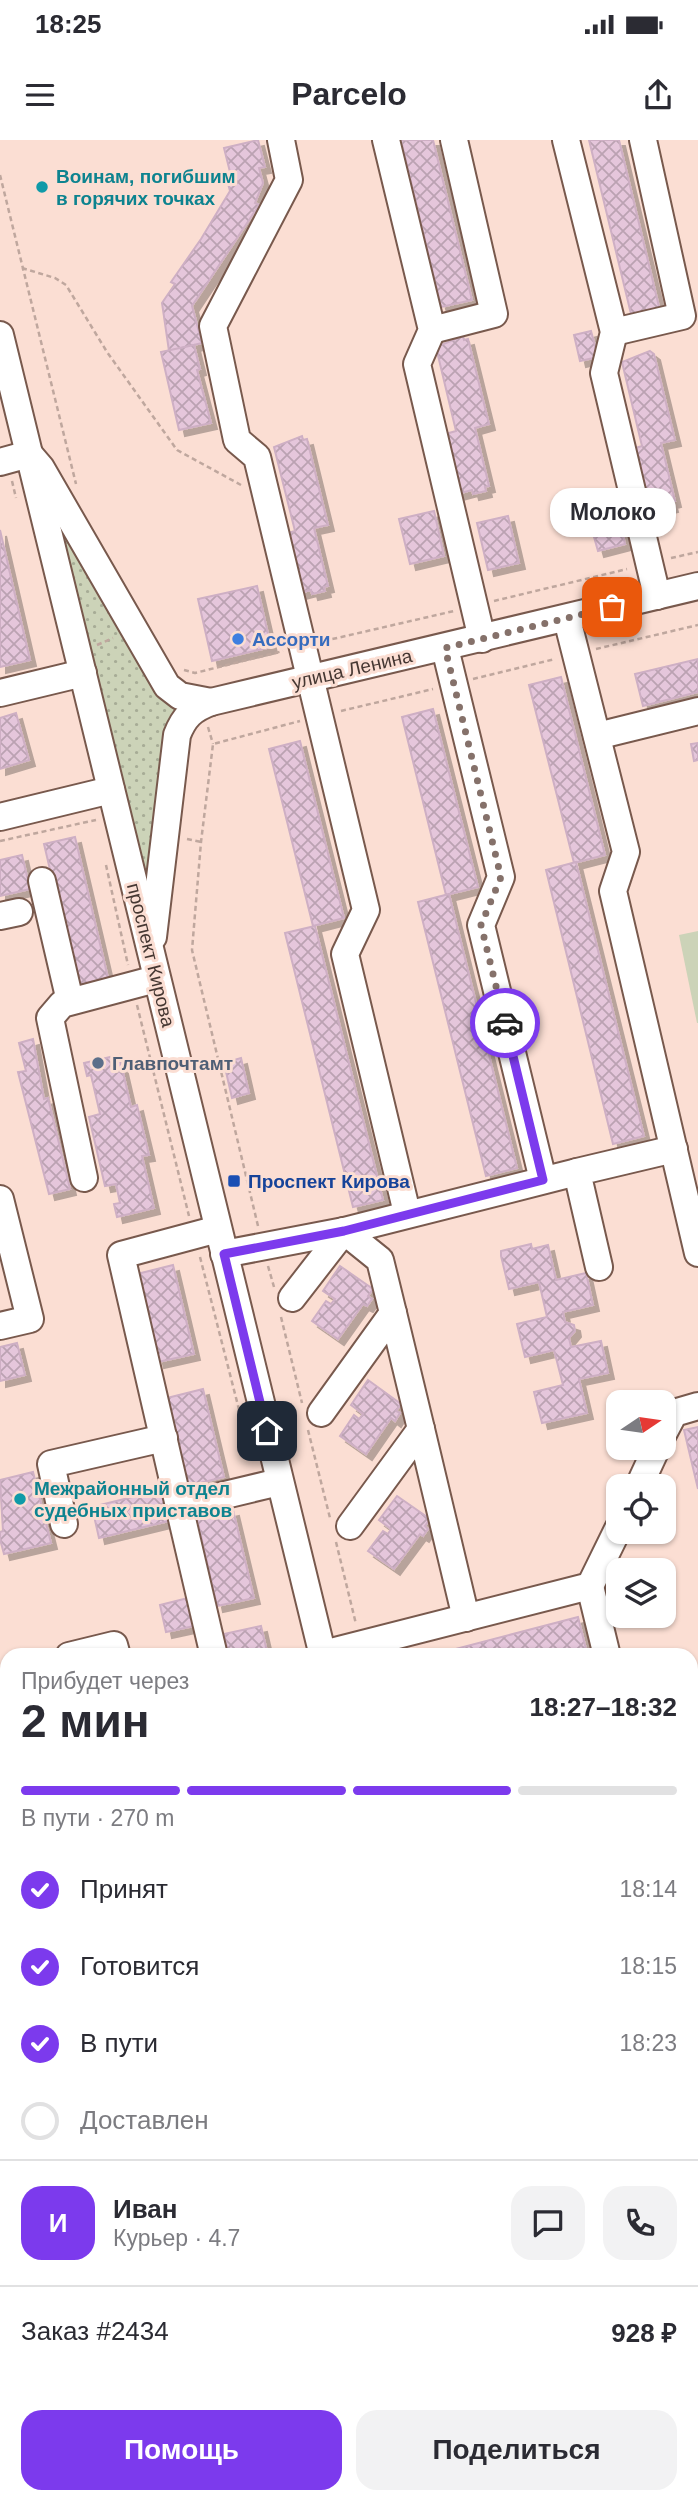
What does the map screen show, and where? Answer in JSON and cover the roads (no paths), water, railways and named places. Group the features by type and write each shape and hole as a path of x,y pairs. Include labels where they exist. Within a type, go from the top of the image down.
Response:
{"street":[{"path":"281,140 289,180 213,326 237,440 257,457 366,910 345,954 407,1213"},
{"path":"386,140 432,330 417,365 482,639"},
{"path":"432,330 494,314 454,140"},
{"path":"566,140 614,332 604,373 657,596"},
{"path":"614,332 682,316 643,140"},
{"name":"проспект Кирова","path":"0,335 12,458 83,673 111,790 147,974 212,1240 279,1482 321,1648"},
{"path":"12,458 41,468 163,680 175,693 211,702"},
{"name":"улица Ленина","path":"211,702 698,586"},
{"path":"567,619 625,852 613,891 698,1253"},
{"path":"445,648 501,877 481,925 543,1180"},
{"path":"0,693 83,673"},
{"path":"84,1178 49,1025 55,1009 147,974 177,735 185,716 211,702"},
{"path":"597,736 698,711"},
{"path":"0,817 111,790"},
{"path":"42,881 70,1002"},
{"path":"212,1648 121,1255 212,1240 264,1247 344,1231 407,1213 674,1149"},
{"path":"578,1172 599,1267"},
{"path":"0,1199 30,1319 0,1326"},
{"path":"283,1303 344,1231"},
{"path":"344,1231 380,1260 466,1618"},
{"path":"310,1413 393,1313"},
{"path":"676,1412 698,1406"},
{"path":"339,1530 421,1429"},
{"path":"64,1524 51,1464 164,1438"},
{"path":"179,1506 279,1482"},
{"path":"605,1648 590,1586 611,1544"},
{"path":"350,1648 590,1586"}],"place":[{"name":"Воинам, погибшим в горячих точках","path":"42,187"},
{"name":"Молоко","path":"612,607"},
{"name":"Ассорти","path":"238,639"},
{"name":"Главпочтамт","path":"98,1063"},
{"name":"Проспект Кирова","path":"234,1181"},
{"name":"Межрайонный отдел судебных приставов","path":"20,1499"}]}
